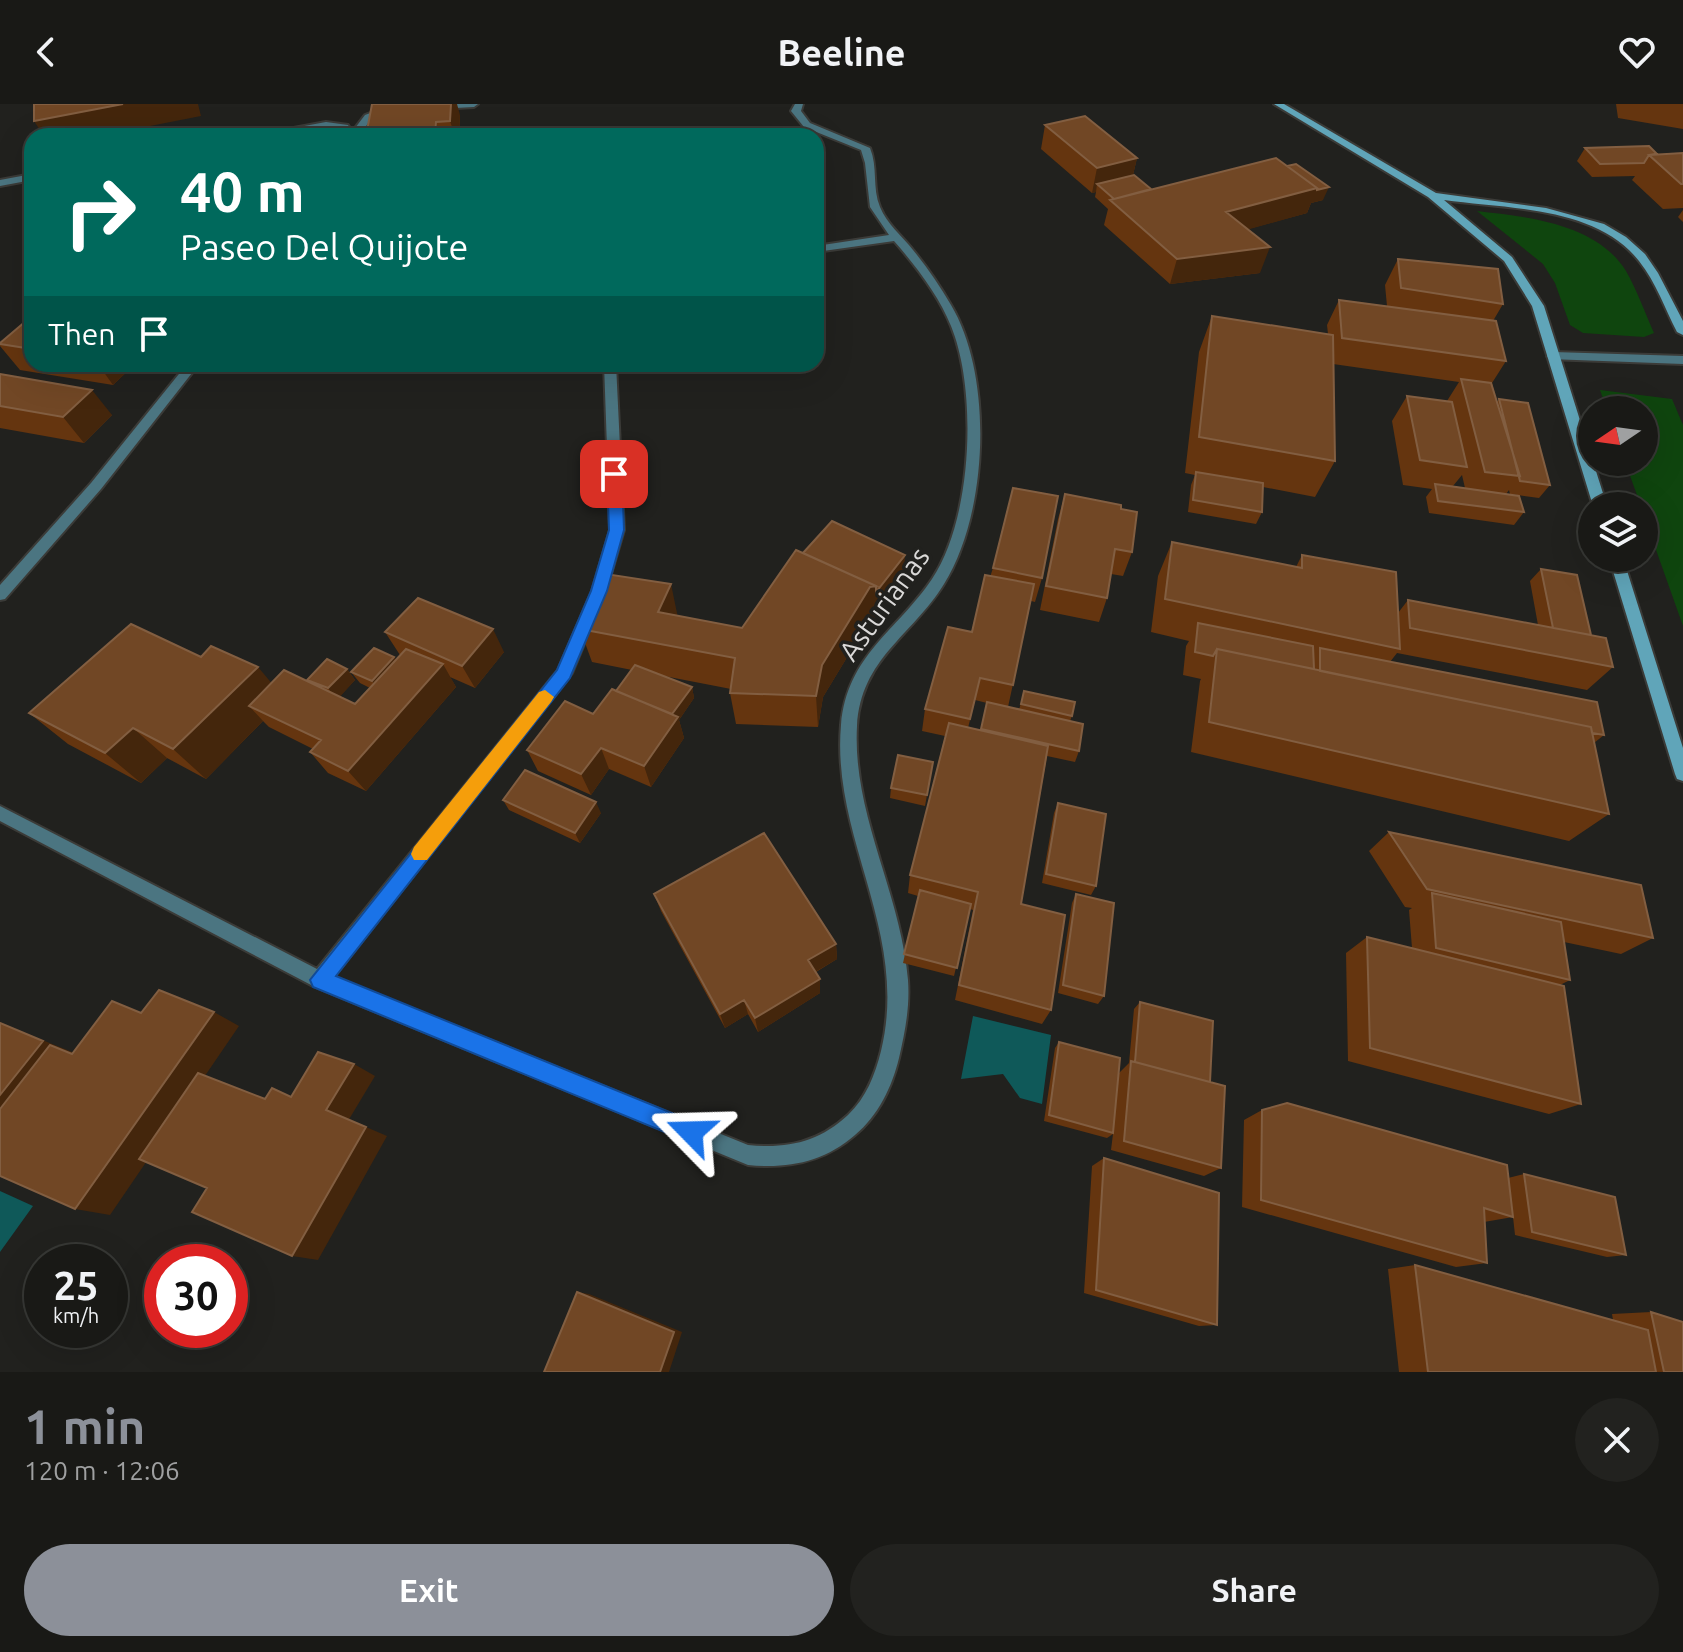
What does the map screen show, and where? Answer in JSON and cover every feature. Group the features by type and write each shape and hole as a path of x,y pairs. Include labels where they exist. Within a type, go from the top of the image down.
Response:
{"main road":[{"path":"1278,104 1432,195 1508,259 1538,306 1596,492"},
{"path":"1432,195 1563,215 1622,239 1641,257 1683,332"},
{"path":"1620,572 1683,774"}],"street":[{"path":"431,106 474,104"},
{"name":"Asturianas","path":"799,104 796,111 807,125 815,128"},
{"path":"359,128 368,117 402,108"},
{"path":"307,128 326,125 346,128"},
{"name":"Asturianas","path":"0,813 320,980 748,1155 780,1160 803,1155 828,1144 847,1130 861,1117 879,1091 897,1040 901,982 891,929 859,816 848,741 850,714 870,658 949,564 965,515 973,464 966,352 956,325 875,206 872,162 865,148 824,132"},
{"path":"0,183 24,178"},
{"path":"824,248 894,238"},
{"path":"1553,356 1683,360"},
{"path":"0,595 96,486 187,372"},
{"path":"320,980 564,673 599,591 617,530 610,372"}],"green space":[{"path":"1477,211 1559,225 1597,242 1626,271 1654,333 1644,337 1583,333 1570,325 1555,283 1543,264"},
{"path":"1600,390 1648,396 1602,396"},
{"path":"1658,397 1672,399 1683,425 1683,626 1658,555 1658,492 1636,492 1630,476 1658,476"}],"water":[{"path":"973,1016 1051,1035 1042,1104 1020,1098 1003,1074 961,1079"},
{"path":"0,1191 33,1206 0,1252"}],"building":[{"path":"34,104 123,104 34,121"},
{"path":"372,104 451,104 450,121 436,122 436,128 368,128"},
{"path":"1085,116 1137,158 1097,168 1045,125"},
{"path":"1649,146 1657,154 1649,155 1644,163 1600,164 1585,148"},
{"path":"1683,153 1683,184 1649,155"},
{"path":"1276,158 1317,188 1226,212 1270,247 1177,259 1110,200"},
{"path":"1296,164 1329,187 1317,190 1287,166"},
{"path":"1134,175 1151,189 1114,199 1097,184"},
{"path":"1398,259 1498,269 1503,304 1401,288"},
{"path":"1339,300 1496,321 1506,361 1342,338"},
{"path":"1212,316 1333,335 1335,461 1199,437"},
{"path":"24,323 24,348 0,343"},
{"path":"0,374 92,390 63,417 0,406"},
{"path":"1461,379 1491,383 1520,476 1485,472"},
{"path":"1407,396 1452,402 1467,467 1420,460"},
{"path":"1499,399 1528,403 1550,485 1520,481"},
{"path":"1196,472 1263,483 1262,512 1193,500"},
{"path":"1435,484 1519,496 1524,512 1438,501"},
{"path":"1013,488 1058,496 1042,578 993,568"},
{"path":"1065,494 1121,505 1121,509 1137,512 1132,552 1115,549 1107,598 1046,586"},
{"path":"832,521 905,555 876,592 876,586 803,553"},
{"path":"1172,542 1302,568 1302,555 1396,572 1400,649 1165,599"},
{"path":"796,550 876,586 870,587 822,665 816,696 730,693 735,658 580,629 606,574 671,584 658,612 742,628"},
{"path":"1541,569 1577,575 1591,635 1553,628"},
{"path":"985,575 1034,584 1013,685 980,678 970,719 925,709 948,627 972,632"},
{"path":"418,598 493,629 462,666 385,632"},
{"path":"1408,600 1606,638 1613,667 1410,628"},
{"path":"1198,623 1313,646 1314,669 1217,649 1213,656 1195,652"},
{"path":"131,624 201,657 211,646 258,667 173,749 133,728 105,753 29,713"},
{"path":"374,648 394,657 372,681 351,672"},
{"path":"1320,648 1597,702 1604,735 1592,733 1591,727 1320,671"},
{"path":"406,649 443,664 348,771 310,752 321,740 249,706 284,670 355,704"},
{"path":"1217,649 1591,727 1609,814 1209,722"},
{"path":"327,659 347,669 328,688 307,680"},
{"path":"635,665 692,687 672,714 616,691"},
{"path":"612,689 678,717 644,766 601,748 581,774 527,750 565,701 593,714"},
{"path":"1024,691 1075,702 1072,716 1021,704"},
{"path":"987,702 1083,724 1079,751 981,729"},
{"path":"949,723 1048,746 1021,904 1065,915 1051,1010 959,985 978,892 910,875"},
{"path":"898,755 933,762 927,795 891,788"},
{"path":"525,770 596,802 575,833 503,800"},
{"path":"1058,803 1106,814 1096,886 1046,874"},
{"path":"1389,832 1641,885 1653,938 1427,889"},
{"path":"764,833 836,944 808,960 820,979 755,1018 744,1000 720,1014 654,894"},
{"path":"920,890 971,904 957,968 904,954"},
{"path":"1432,893 1561,922 1570,980 1436,948"},
{"path":"1076,894 1114,903 1104,996 1063,985"},
{"path":"1367,937 1564,986 1581,1104 1370,1048"},
{"path":"159,990 214,1012 75,1209 0,1176 0,1109 50,1045 72,1054 112,1001 141,1013"},
{"path":"1140,1002 1213,1021 1210,1082 1135,1062"},
{"path":"0,1023 43,1041 0,1095"},
{"path":"1059,1042 1120,1058 1113,1133 1049,1115"},
{"path":"318,1052 354,1064 326,1110 366,1127 292,1256 192,1212 207,1188 139,1159 198,1073 265,1099 272,1088 291,1097"},
{"path":"1131,1061 1225,1086 1221,1168 1124,1141"},
{"path":"1287,1103 1507,1165 1513,1217 1484,1208 1487,1263 1261,1200 1262,1110"},
{"path":"1104,1158 1219,1193 1217,1325 1096,1290"},
{"path":"1524,1174 1615,1197 1626,1255 1532,1232"},
{"path":"1415,1265 1648,1330 1656,1372 1428,1372"},
{"path":"577,1292 674,1332 660,1372 544,1372"},
{"path":"1651,1312 1683,1322 1683,1372 1664,1372"}],"slow traffic":[{"path":"421,854 545,697"}],"route":[{"path":"614,474 617,530 599,591 564,673 320,980 691,1132"}]}
